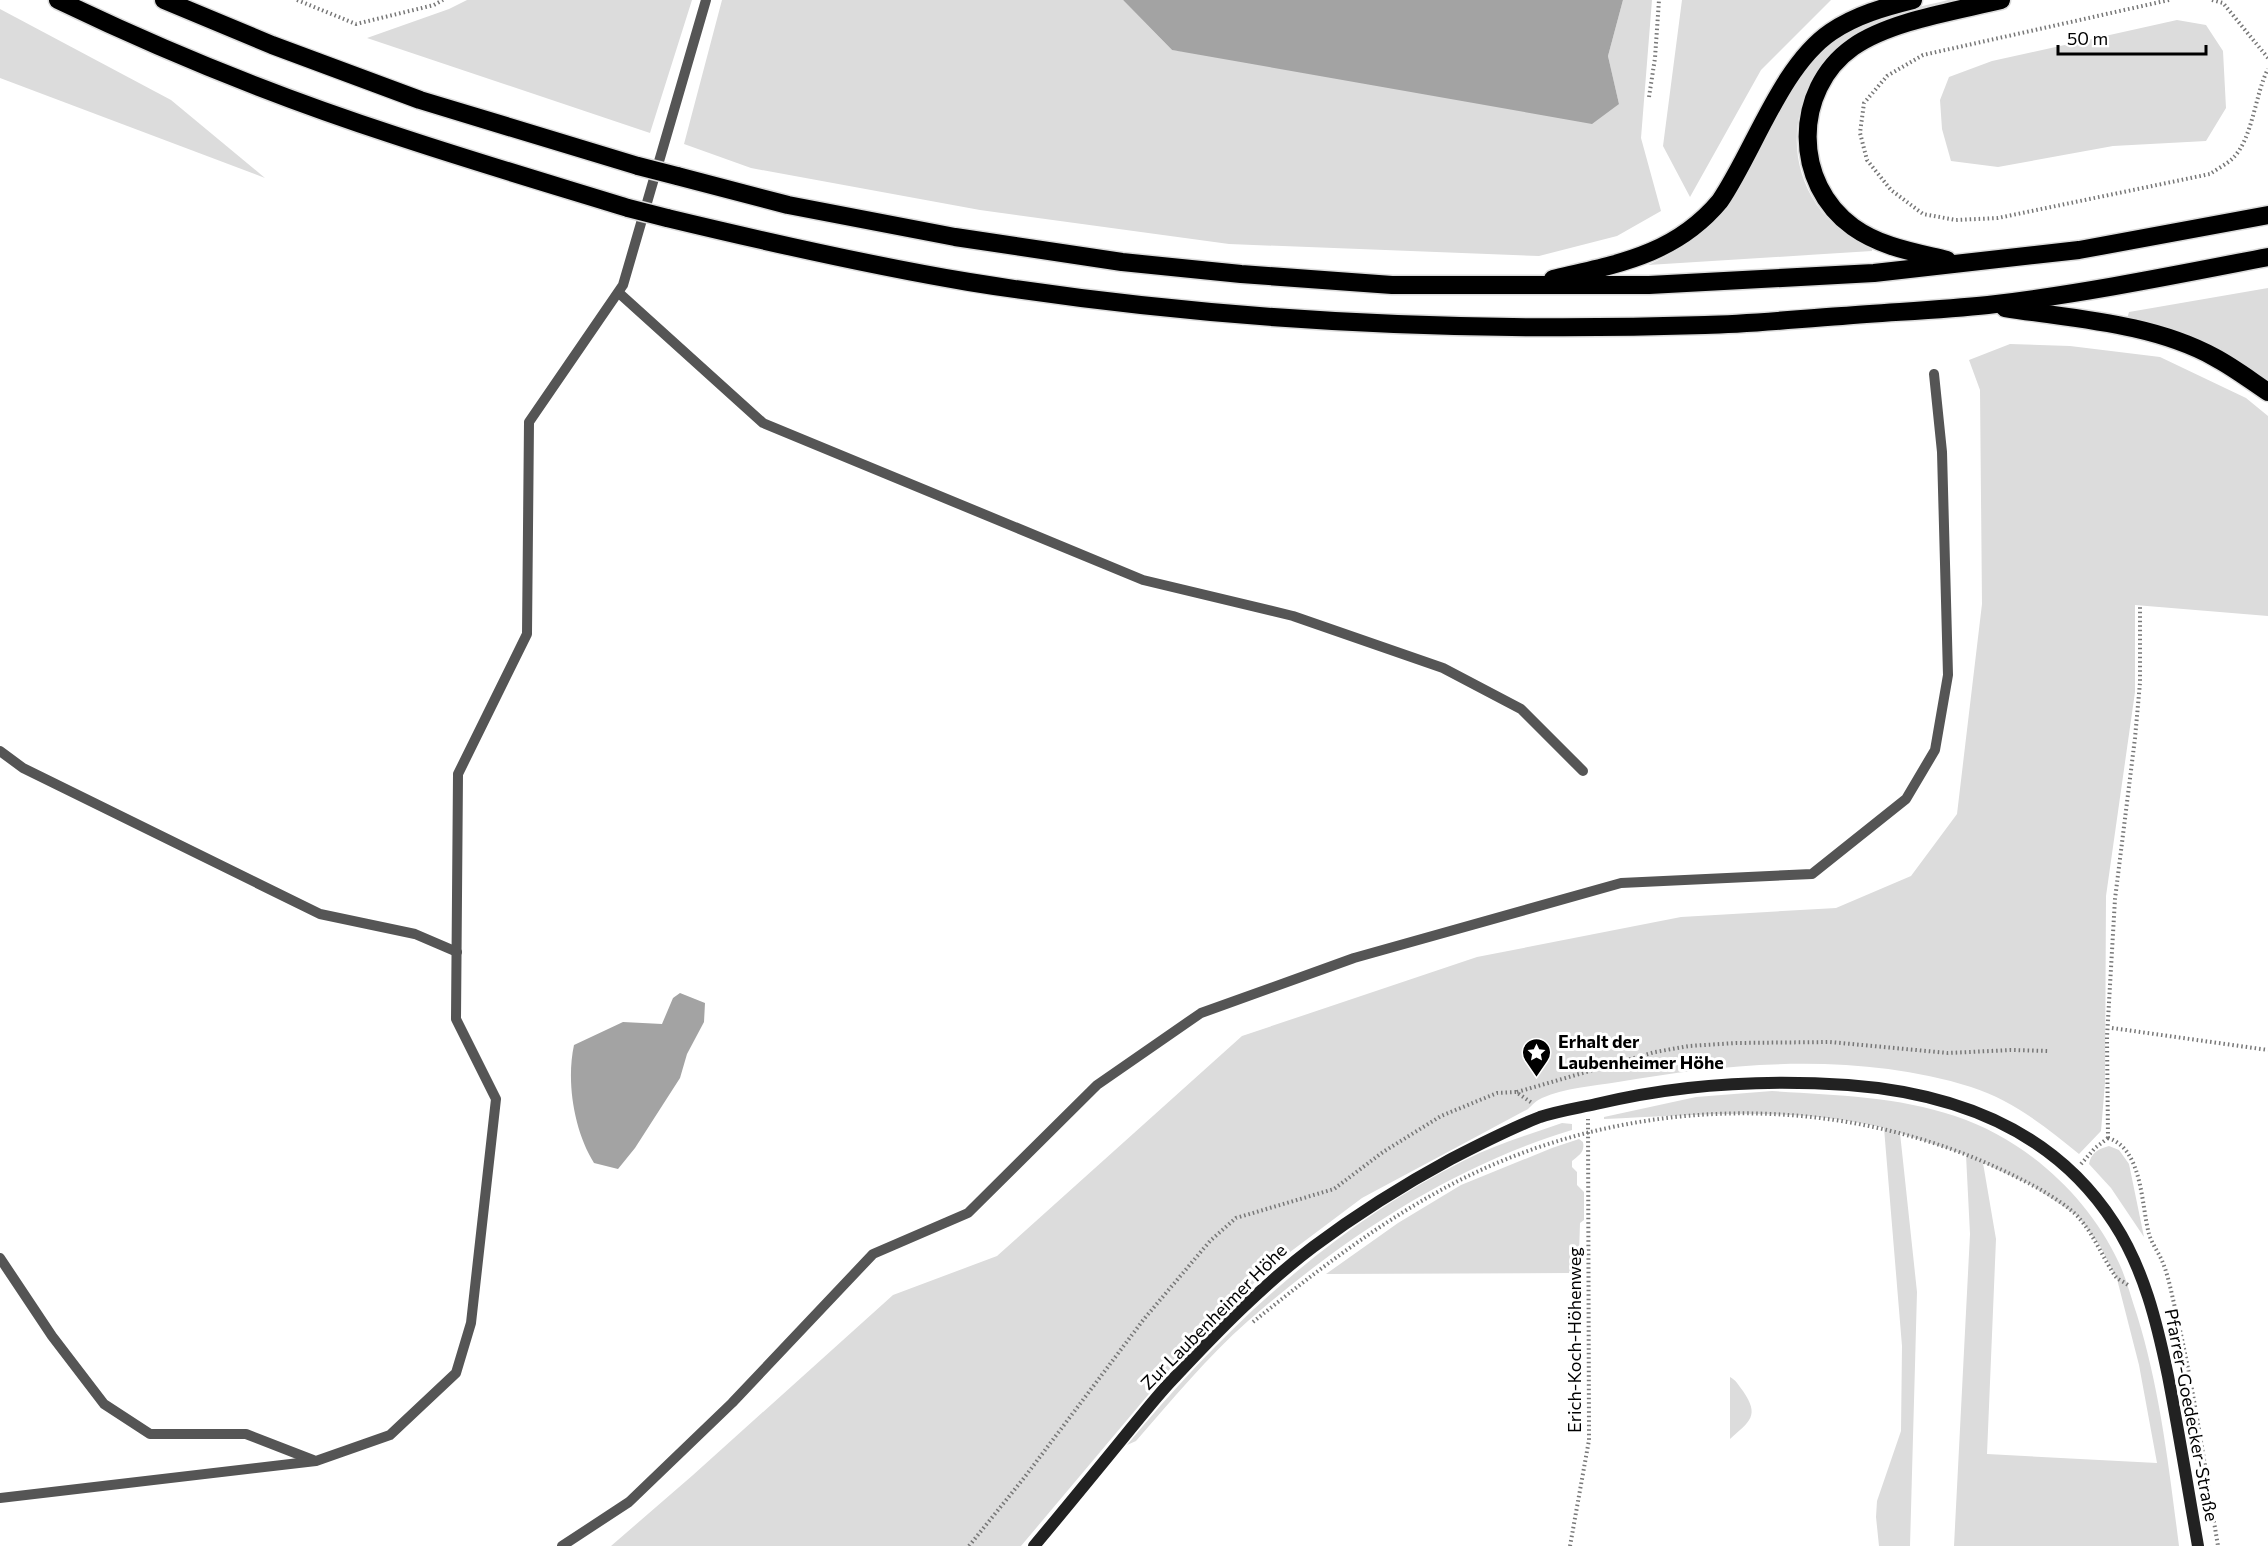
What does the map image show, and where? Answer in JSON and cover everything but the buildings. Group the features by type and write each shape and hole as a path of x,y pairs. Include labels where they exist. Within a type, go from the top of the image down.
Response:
{"highway":[{"path":"58,0 95,18 243,80 393,135 628,208 838,258 971,282 1224,314 1381,324 1532,328 1709,325 1986,305 2055,296 2268,256"},
{"path":"164,0 272,45 420,100 677,176 788,205 955,237 1122,262 1241,274 1392,285 1649,285 1874,273 2079,250 2268,215"},
{"path":"1521,286 1622,263 1682,237 1708,215 1720,201 1782,90 1810,51 1821,40 1865,14 1913,0"},
{"path":"1960,263 1886,245 1868,237 1844,220 1826,199 1815,178 1808,155 1807,123 1815,92 1832,67 1852,48 1889,29 2001,0"},
{"path":"1986,305 2123,327 2161,336 2212,356 2268,392"}],"street":[{"name":"Zur Laubenheimer Höhe","path":"1034,1546 1173,1378 1264,1289 1310,1249 1372,1204 1421,1175 1495,1136 1544,1116 1632,1095 1719,1084 1810,1083 1911,1093 1966,1107 2005,1124 2037,1144 2073,1172 2093,1193 2117,1226"},
{"name":"Pfarrer-Goedecker-Straße","path":"2117,1226 2139,1271 2157,1327 2198,1546"}],"lane":[{"path":"0,1498 316,1461 390,1435 456,1373 471,1323 496,1099 456,1019 458,774 527,634 528,422 623,285 706,0"},
{"path":"619,293 763,423 1143,580 1293,615 1443,668 1521,709 1583,771"},
{"path":"562,1546 629,1502 732,1403 873,1254 968,1213 1097,1085 1201,1013 1354,958 1621,883 1812,874 1906,799 1935,750 1948,675 1942,452 1934,374"},
{"path":"0,751 24,768 320,914 415,934 457,952"},
{"path":"0,1258 52,1336 104,1404 150,1434 246,1434 316,1461"}],"path":[{"path":"297,0 356,24 434,5 443,0"},
{"path":"1649,97 1655,58 1659,0"},
{"path":"2169,0 1923,55 1887,76 1864,103 1860,133 1867,160 1890,190 1923,214 1956,220 1998,218 2210,174 2234,157 2246,135 2262,80 2268,69"},
{"path":"2212,0 2223,3 2268,58"},
{"path":"2082,1163 2108,1137 2107,1037 2115,899 2139,694 2140,606"},
{"path":"2112,1028 2268,1050"},
{"path":"969,1546 1024,1478 1144,1319 1210,1241 1236,1218 1334,1190 1383,1152 1442,1116 1497,1093 1516,1092 1654,1052 1689,1046 1830,1042 1948,1053 2049,1051"},
{"path":"1516,1092 1532,1103"},
{"path":"1250,1324 1311,1276 1393,1218 1466,1177 1557,1140 1668,1116 1725,1112 1785,1113 1857,1122 1945,1146 1983,1162 2031,1185 2078,1216 2100,1246 2117,1278 2132,1287"},
{"path":"1553,1133 1557,1140"},
{"name":"Erich-Koch-Höhenweg","path":"1570,1546 1589,1440 1588,1133"}],"shaded area":[{"path":"467,0 692,0 650,133 367,38 449,9"},
{"path":"722,0 1123,0 1172,50 1619,104 1608,56 1623,0 1652,0 1641,138 1661,211 1617,236 1539,256 1229,244 980,210 751,168 684,144"},
{"path":"1123,0 1623,0 1608,56 1619,104 1592,124 1172,50"},
{"path":"1682,0 1831,0 1761,70 1690,197 1663,146"},
{"path":"1948,0 1967,0 1880,26 1836,49 1814,78 1803,103 1797,128 1797,153 1803,177 1813,199 1828,219 1848,236 1872,248 1872,251 1648,265 1695,238 1728,204 1744,179 1785,101 1800,77 1819,55 1841,36 1865,23"},
{"path":"0,9 171,100 265,178 0,78"},
{"path":"2177,20 2206,25 2223,51 2226,108 2206,141 2113,146 1998,167 1951,161 1942,129 1940,100 1949,77 1992,61"},
{"path":"2268,288 2268,381 2231,357 2127,319 2129,312"},
{"path":"2010,344 2070,346 2160,357 2246,398 2268,416 2268,616 2135,605 2135,692 2106,896 2105,1083 2101,1131 2079,1154 2028,1115 2001,1099 1971,1087 1928,1076 1884,1069 1795,1064 1706,1069 1560,1092 1540,1099 1528,1109 1362,1198 1270,1267 1180,1357 1021,1546 611,1546 893,1295 997,1256 1242,1036 1477,957 1681,917 1836,908 1911,876 1957,814 1982,604 1980,390 1969,360"},
{"path":"680,993 705,1003 704,1022 687,1054 680,1078 635,1148 618,1169 594,1163 581,1136 574,1106 571,1075 574,1045 623,1022 662,1024 673,998"},
{"path":"1772,1091 1841,1095 1910,1104 1933,1109 1981,1126 2006,1139 2052,1173 2072,1193 2106,1238 2127,1282 2145,1343 2158,1400 2179,1546 1954,1546 1970,1234 1966,1155 1900,1133 1917,1292 1910,1546 1879,1546 1877,1501 1901,1431 1902,1346 1884,1128 1849,1121 1780,1114 1710,1114 1604,1119 1604,1117 1696,1097","holes":["1983,1163 2031,1185 2078,1216 2100,1246 2117,1279 2139,1365 2157,1463 1987,1454 1996,1239"]},
{"path":"1562,1123 1572,1124 1572,1130 1527,1145 1442,1185 1400,1208 1321,1262 1248,1321 1218,1349 1136,1441 1127,1445 1163,1403 1240,1322 1324,1250 1369,1217 1416,1187 1465,1160"},
{"path":"1579,1139 1583,1142 1583,1148 1572,1161 1572,1167 1577,1172 1577,1185 1584,1192 1584,1220 1580,1223 1579,1255 1572,1273 1326,1274 1398,1223 1461,1185"},
{"path":"2109,1146 2119,1150 2129,1164 2144,1237 2111,1188 2089,1164 2096,1152"},
{"path":"1730,1377 1743,1391 1752,1412 1743,1427 1730,1439"}],"place":[{"name":"Erhalt der Laubenheimer Höhe","path":"1537,1078"}]}
